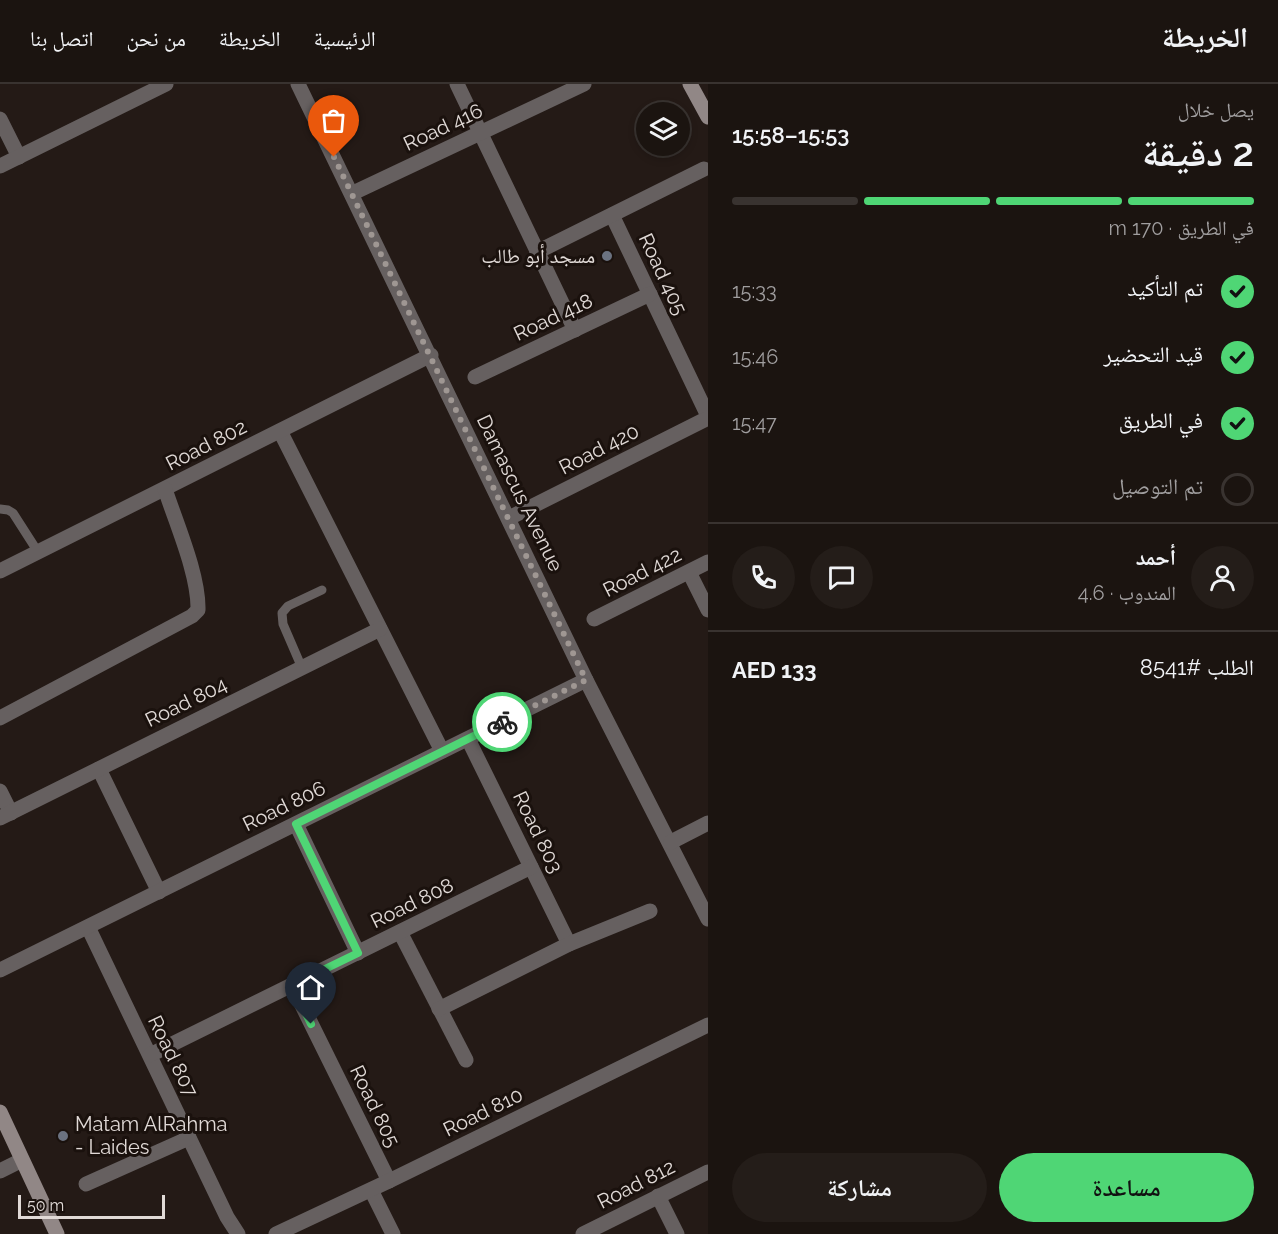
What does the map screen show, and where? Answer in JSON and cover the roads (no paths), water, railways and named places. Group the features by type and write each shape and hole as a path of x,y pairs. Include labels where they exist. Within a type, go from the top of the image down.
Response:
{"street":[{"path":"0,166 166,84"},
{"name":"Damascus Avenue","path":"298,84 353,193 586,680 708,919"},
{"path":"457,84 575,330"},
{"name":"Road 416","path":"353,193 584,84"},
{"path":"690,84 706,110"},
{"path":"0,119 18,157"},
{"path":"537,252 704,169"},
{"name":"Road 405","path":"612,215 708,417"},
{"name":"Road 418","path":"474,377 650,294"},
{"name":"Road 802","path":"0,571 430,355"},
{"name":"Road 420","path":"509,518 708,417"},
{"path":"280,430 442,751"},
{"path":"0,718 192,616 198,610 199,601 189,562 165,489"},
{"name":"Road 422","path":"594,619 708,562"},
{"path":"689,572 708,610"},
{"name":"Road 804","path":"0,790 6,816 380,629"},
{"name":"Road 806","path":"0,970 586,680"},
{"name":"Road 803","path":"468,739 569,944"},
{"path":"99,769 159,892"},
{"path":"670,842 708,823"},
{"path":"296,824 358,953"},
{"name":"Road 808","path":"150,1055 531,867"},
{"path":"438,1009 569,944 650,911"},
{"name":"Road 807","path":"88,927 229,1220 238,1234"},
{"path":"400,932 466,1060"},
{"name":"Road 805","path":"292,985 389,1181"},
{"name":"Road 810","path":"276,1234 708,1025"},
{"path":"0,1112 57,1234"},
{"path":"86,1184 189,1138"},
{"path":"0,1171 22,1160"},
{"name":"Road 812","path":"583,1234 708,1172"},
{"path":"371,1190 393,1234"},
{"path":"658,1196 677,1234"}],"lane":[{"path":"0,509 13,513 38,552"},
{"path":"302,668 283,624 282,613 288,606 322,590"}],"place":[{"name":"مسجد أبو طالب","path":"607,256"},
{"name":"Matam AlRahma - Laides","path":"63,1136"}]}
